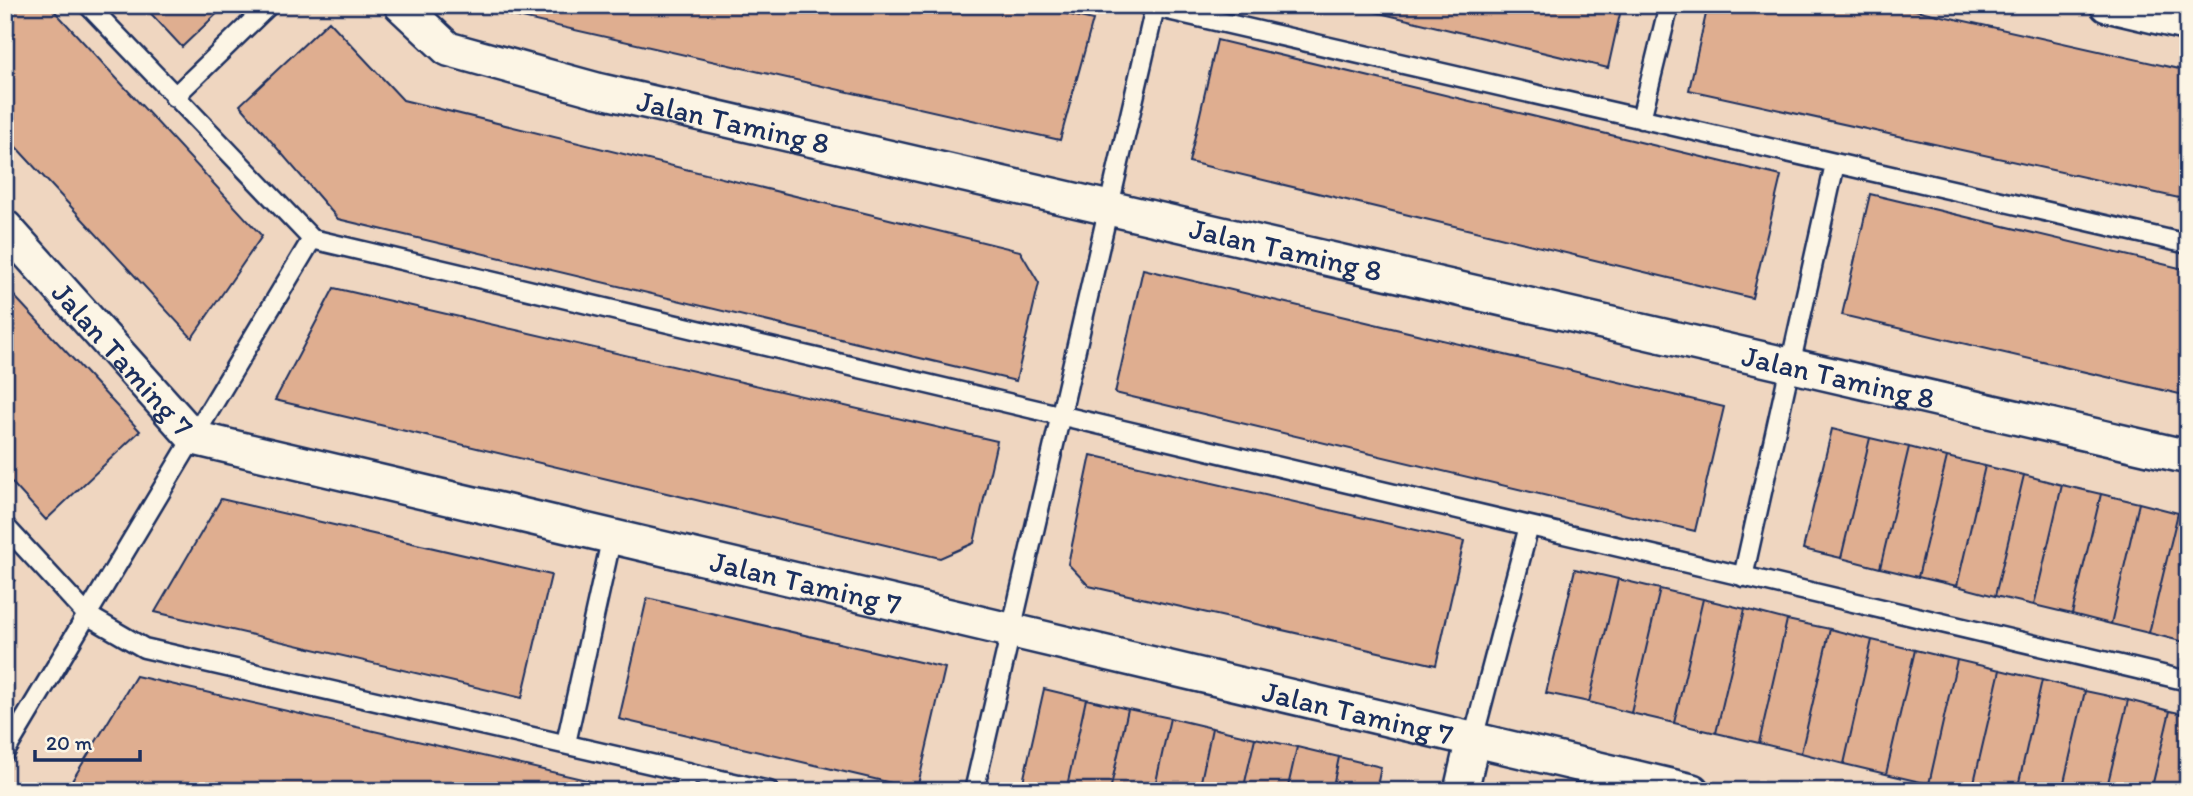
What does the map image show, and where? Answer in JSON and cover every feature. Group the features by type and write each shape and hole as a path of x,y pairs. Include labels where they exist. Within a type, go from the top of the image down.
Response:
{"street":[{"name":"Jalan Taming 8","path":"401,5 449,49 597,90 2188,457"},
{"path":"2107,5 2188,24"},
{"name":"Jalan Taming 7","path":"5,227 194,438 1692,791"},
{"path":"1461,791 1472,739"}],"lane":[{"path":"88,5 312,239 2188,681"},
{"path":"174,97 269,5"},
{"path":"1641,119 1670,5"},
{"path":"974,791 1108,208 1150,6 2188,244"},
{"path":"1743,577 1835,163"},
{"path":"5,752 312,239"},
{"path":"5,526 88,615 144,648 769,791"},
{"path":"1472,739 1529,526"},
{"path":"566,743 611,536"},
{"path":"684,791 688,772"}],"shaded area":[{"path":"5,5 2188,5 2188,791 5,791"}],"building":[{"path":"5,5 49,5 262,236 192,338 5,135"},
{"path":"143,5 226,5 182,47"},
{"path":"465,5 1027,5 1093,20 1060,140"},
{"path":"1346,5 1622,5 1608,68"},
{"path":"1708,5 1893,5 2188,71 2188,200 1689,90"},
{"path":"329,21 403,100 1020,251 1039,283 1016,381 338,219 240,105"},
{"path":"1217,40 1781,176 1752,298 1189,162"},
{"path":"1870,194 2188,270 2188,396 1842,315"},
{"path":"1143,269 1724,407 1695,531 1115,393"},
{"path":"5,286 140,431 46,520 5,475"},
{"path":"334,288 997,441 974,543 940,558 275,400"},
{"path":"1832,429 1870,438 1841,558 1803,549"},
{"path":"1870,438 1909,447 1880,568 1841,558"},
{"path":"1909,447 1947,457 1918,577 1880,568"},
{"path":"1091,455 1464,541 1436,665 1089,586 1068,564"},
{"path":"1947,457 1985,466 1957,586 1918,577"},
{"path":"1985,466 2024,475 1995,596 1957,586"},
{"path":"2024,475 2062,485 2034,605 1995,596"},
{"path":"2062,485 2101,494 2072,614 2034,605"},
{"path":"2101,494 2139,503 2111,624 2072,614"},
{"path":"221,499 551,575 522,698 155,612"},
{"path":"2139,503 2178,513 2149,633 2111,624"},
{"path":"2178,513 2188,515 2188,643 2149,633"},
{"path":"5,569 15,580 5,590"},
{"path":"1575,569 1618,579 1589,702 1546,693"},
{"path":"1618,579 1660,589 1631,713 1589,702"},
{"path":"1660,589 1703,599 1674,723 1631,713"},
{"path":"647,598 945,668 917,789 619,719"},
{"path":"1703,599 1745,609 1716,733 1674,723"},
{"path":"1745,609 1787,620 1759,743 1716,733"},
{"path":"1787,620 1830,629 1801,753 1759,743"},
{"path":"1830,629 1872,640 1844,764 1801,753"},
{"path":"1872,640 1915,650 1886,774 1844,764"},
{"path":"1915,650 1957,660 1929,784 1886,774"},
{"path":"1957,660 2000,670 1972,791 1929,784"},
{"path":"2000,670 2042,680 2017,791 1972,791"},
{"path":"136,676 621,788 620,791 67,789"},
{"path":"2042,680 2085,691 2062,791 2017,791"},
{"path":"1044,689 1086,699 1066,791 1021,791"},
{"path":"2085,691 2128,700 2106,791 2062,791"},
{"path":"1086,699 1128,709 1110,791 1066,791"},
{"path":"2128,700 2170,711 2151,791 2106,791"},
{"path":"1128,709 1170,718 1154,791 1110,791"},
{"path":"2170,711 2188,715 2188,791 2151,791"},
{"path":"1170,718 1212,728 1199,791 1154,791"},
{"path":"1212,728 1255,738 1243,791 1199,791"},
{"path":"1255,738 1297,747 1287,791 1243,791"},
{"path":"1297,747 1339,757 1332,791 1287,791"},
{"path":"1339,757 1381,767 1376,791 1332,791"}]}
